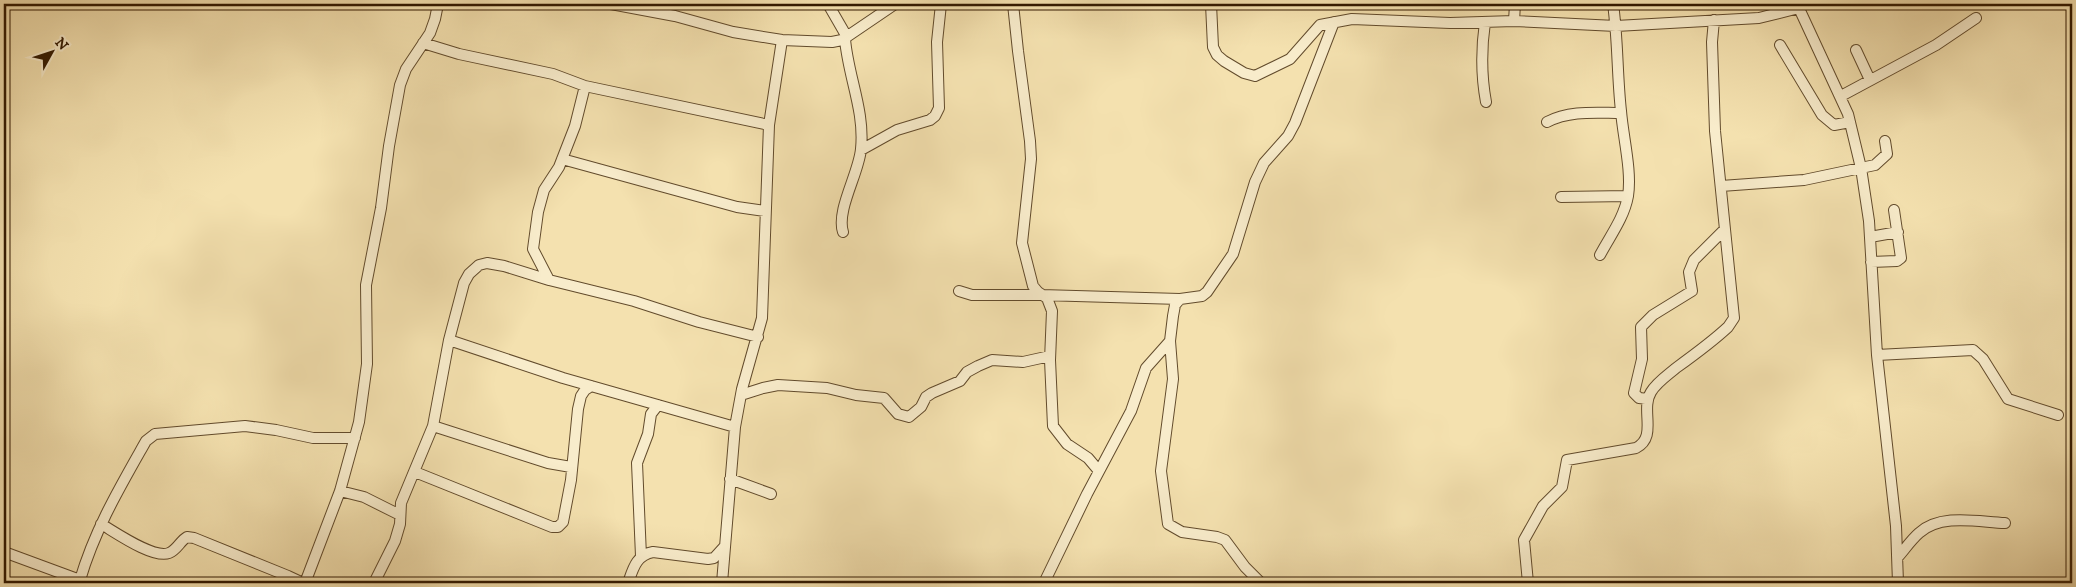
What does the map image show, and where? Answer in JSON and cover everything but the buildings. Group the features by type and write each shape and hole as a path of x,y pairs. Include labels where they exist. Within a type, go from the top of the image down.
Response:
{"street":[{"path":"101,524 146,549 160,554 171,552 187,537 194,538 304,583 340,491 359,422 367,364 366,285 381,208 389,146 400,85 406,69 430,33 438,4"},
{"path":"611,4 637,6 733,32 782,40 832,42 846,38 895,4"},
{"path":"828,4 846,38 846,56 861,117 861,150 853,182 845,201 842,220 843,232"},
{"path":"861,150 897,130 930,120 938,113 937,42 941,4"},
{"path":"1013,4 1031,159 1022,243 1033,286 1041,295 1047,298 1052,311 1050,356 1053,426 1066,444 1088,458 1099,471"},
{"path":"1210,4 1214,52 1224,61 1251,76 1261,74 1290,59 1320,25 1352,19 1514,21 1616,26 1759,18 1798,6 1841,96 1850,122 1861,168 1870,237 1877,355 1898,557 1898,583"},
{"path":"1514,21 1515,4"},
{"path":"1600,255 1617,226 1628,196 1628,177 1616,68 1616,26 1613,4"},
{"path":"1841,96 1936,45 1976,18"},
{"path":"1528,583 1524,540 1543,506 1562,487 1567,460 1636,448 1643,445 1647,438 1648,399 1656,386 1718,337 1734,318 1713,82 1712,42 1714,20"},
{"path":"959,290 972,295 1180,299 1204,295 1233,254 1255,182 1264,163 1288,136 1295,123 1334,22"},
{"path":"1485,22 1481,70 1486,102"},
{"path":"722,583 734,427 762,318 769,125 782,40"},
{"path":"423,43 459,54 553,74 585,86 769,125"},
{"path":"1780,45 1822,115 1834,125 1850,122"},
{"path":"1856,50 1870,80"},
{"path":"549,280 533,249 538,212 544,190 562,159 575,126 585,86"},
{"path":"1547,122 1580,112 1621,113"},
{"path":"1721,186 1804,180 1875,165 1885,157 1887,150 1886,141"},
{"path":"562,159 737,207 765,211"},
{"path":"1561,198 1628,196"},
{"path":"1871,262 1901,259 1894,210"},
{"path":"1648,399 1639,398 1634,393 1642,359 1641,327 1653,315 1692,291 1690,266 1712,240 1725,229"},
{"path":"1870,237 1898,232"},
{"path":"374,583 396,541 400,524 401,503 434,426 449,340 464,282 469,274 479,266 487,263 504,266 549,280 634,300 699,322 758,337"},
{"path":"1180,299 1175,305 1170,341 1173,379 1160,471 1168,524 1182,532 1225,540 1245,567 1261,583"},
{"path":"449,340 591,386 734,427"},
{"path":"1044,583 1131,411 1146,368 1170,341"},
{"path":"1877,355 1973,350 1983,359 2008,399 2058,415"},
{"path":"741,395 778,385 827,388 856,395 880,397 887,400 901,416 909,417 921,407 926,397 960,381 967,372 992,360 1023,362 1050,356"},
{"path":"415,472 556,528 563,522 571,480 571,467 581,396 591,386"},
{"path":"641,556 637,463 648,434 652,414 658,405"},
{"path":"4,552 84,582 88,553 101,524 146,441 155,434 245,426 313,438 354,438"},
{"path":"434,426 548,463 571,467"},
{"path":"730,479 771,494"},
{"path":"340,491 364,497 400,515"},
{"path":"1898,557 1919,533 1933,524 1949,520 2005,523"},
{"path":"628,583 635,564 641,556 652,552 708,559 714,558 724,546"},
{"path":"471,583 478,583"}],"waterway":[{"path":"4,15 12,4"}]}
